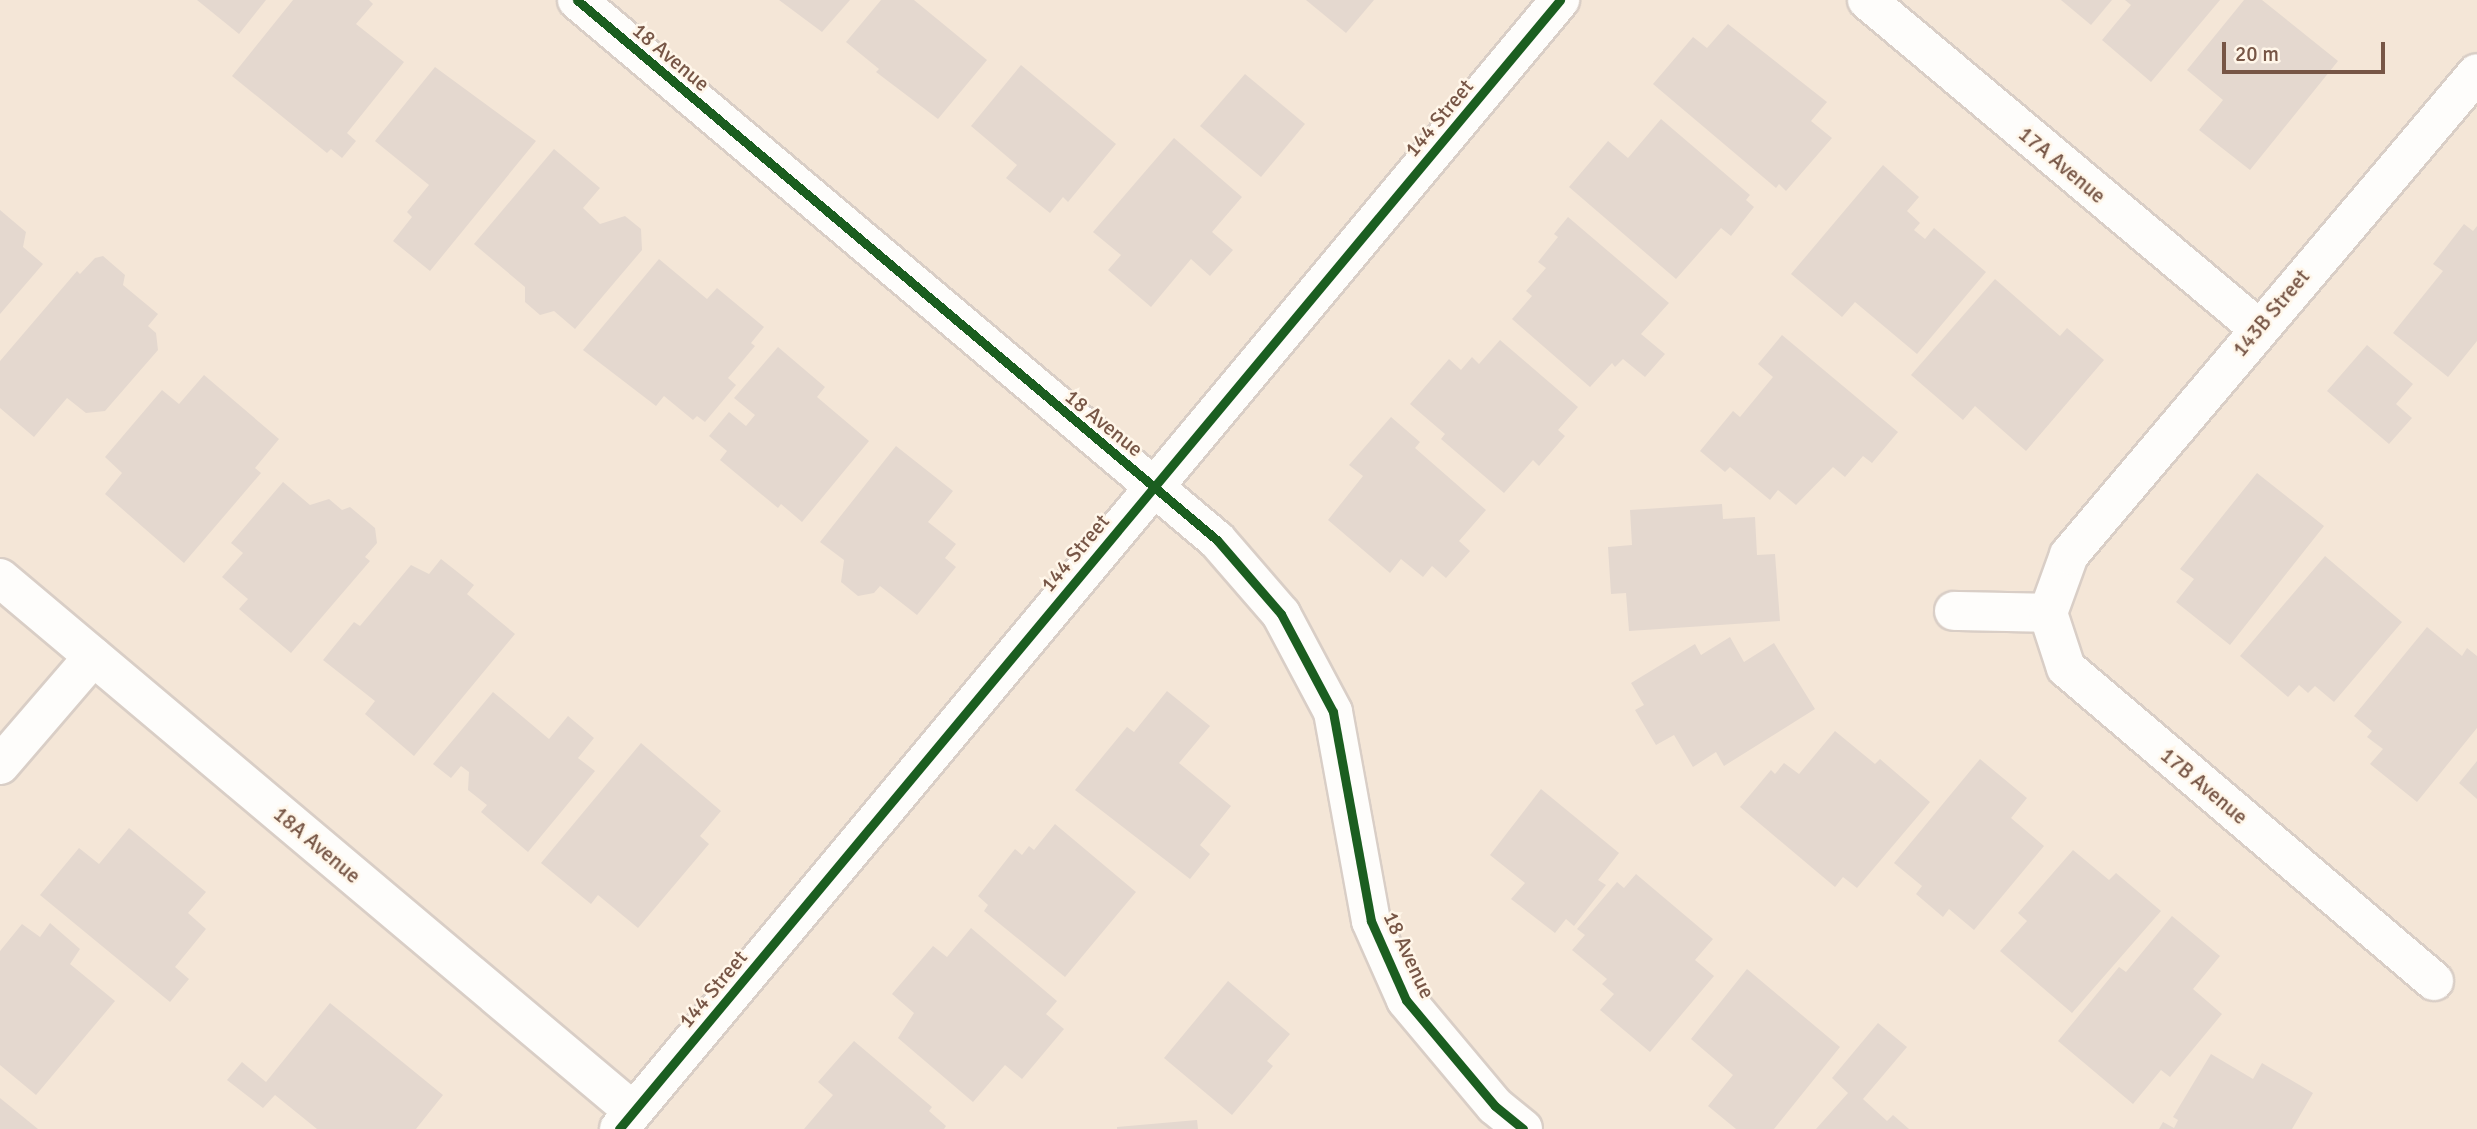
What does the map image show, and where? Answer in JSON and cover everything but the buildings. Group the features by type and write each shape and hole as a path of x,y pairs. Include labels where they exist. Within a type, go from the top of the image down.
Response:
{"street":[{"name":"18 Avenue","path":"577,0 1217,540 1282,614 1333,712 1371,921 1406,1000 1497,1121"},
{"name":"144 Street","path":"626,1120 1560,0"},
{"name":"17A Avenue","path":"1867,0 2258,328"},
{"name":"143B Street","path":"2048,613 2069,555 2258,328 2477,73"},
{"name":"18A Avenue","path":"0,578 626,1120"},
{"path":"1954,611 2048,613"},
{"name":"17B Avenue","path":"2048,613 2066,668 2434,981"},
{"path":"0,765 93,657"}],"shaded area":[{"path":"0,0 2477,0 2477,1129 0,1129"}],"cycle path":[{"path":"577,0 1217,540 1281,614 1333,712 1371,921 1406,1000 1495,1106 1523,1129"},
{"path":"619,1129 1560,0"}]}
